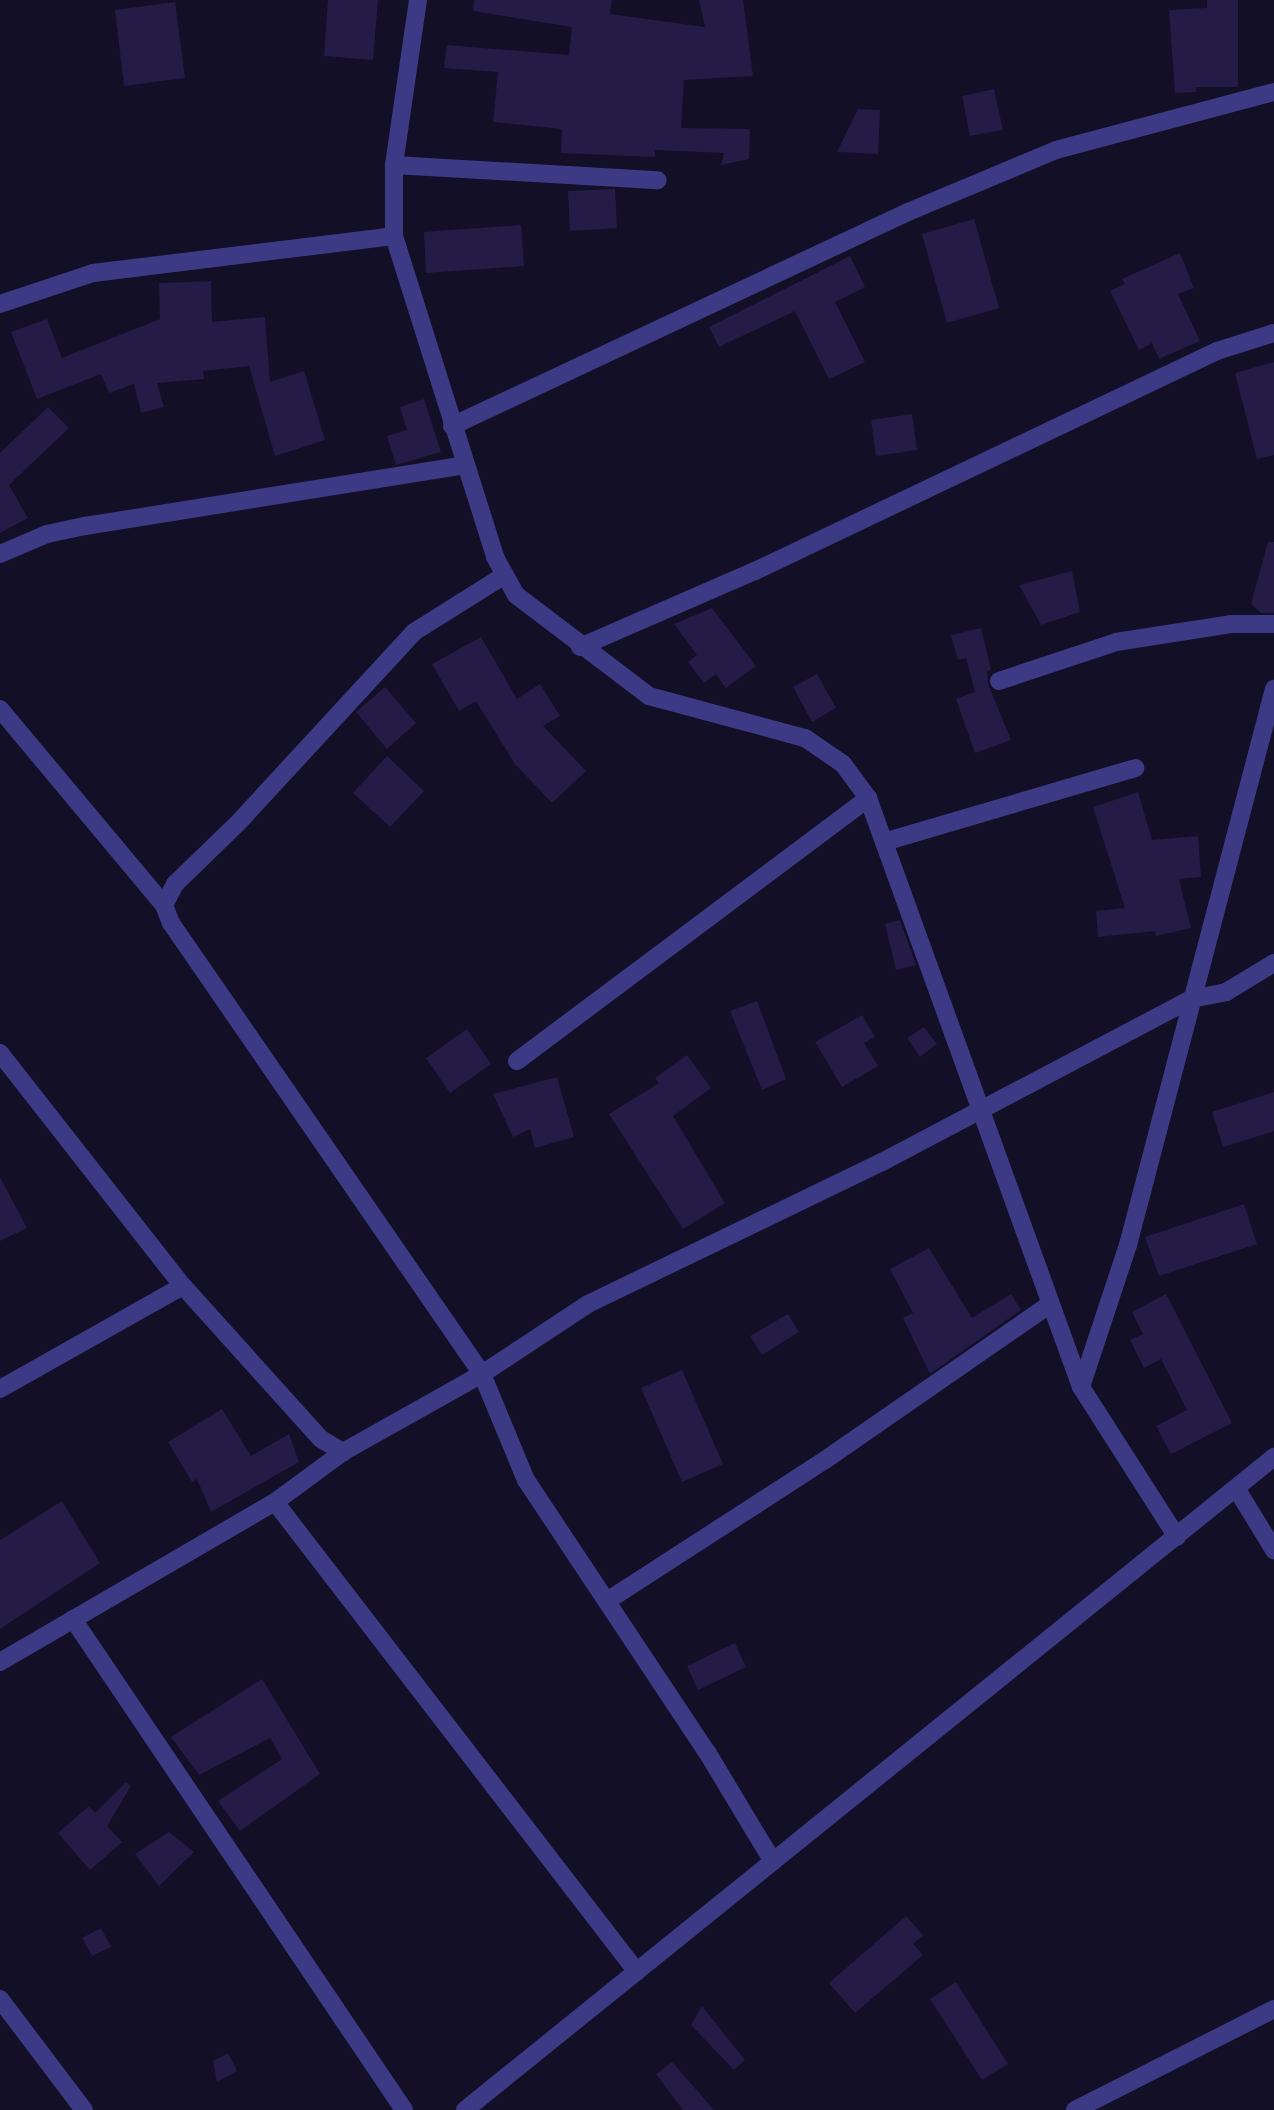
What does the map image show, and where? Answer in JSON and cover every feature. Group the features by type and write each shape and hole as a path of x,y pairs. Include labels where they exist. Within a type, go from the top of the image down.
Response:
{"street":[{"path":"418,0 394,165 394,236 452,426 505,575 516,595 580,647 649,696 805,738 843,764 868,798 979,1112 1081,1387 1177,1537"},
{"path":"452,426 908,212 1056,149 1274,92"},
{"path":"394,165 657,180"},
{"path":"0,304 93,273 394,236"},
{"path":"580,647 768,565 1217,351 1274,333"},
{"path":"0,554 47,534 85,526 465,465"},
{"path":"163,905 175,884 237,824 414,632 505,575"},
{"path":"999,681 1116,642 1231,624 1274,624"},
{"path":"1081,1387 1128,1245 1274,689"},
{"path":"0,709 163,905 171,923 482,1374 526,1480 607,1601 773,1862"},
{"path":"884,842 1135,768"},
{"path":"517,1061 868,798"},
{"path":"0,1662 275,1502 343,1452 482,1374 588,1304 979,1112 1191,999 1226,992 1274,963"},
{"path":"0,1053 7,1074 183,1286 321,1439 343,1452"},
{"path":"0,1389 183,1286"},
{"path":"607,1601 825,1460 1050,1304"},
{"path":"465,2110 1274,1457"},
{"path":"1236,1488 1274,1550"},
{"path":"275,1502 636,1972"},
{"path":"73,1619 404,2110"},
{"path":"0,1999 84,2110"},
{"path":"1075,2110 1274,2009"}],"building":[{"path":"328,0 378,0 373,60 324,56"},
{"path":"474,0 612,0 610,14 705,27 699,0 743,0 753,76 684,80 681,128 750,129 749,159 721,165 724,153 655,150 655,157 561,153 562,129 493,122 498,72 444,68 447,45 569,55 572,27 473,11"},
{"path":"1207,0 1238,0 1238,87 1196,87 1196,92 1175,93 1169,10 1207,8"},
{"path":"175,2 185,78 124,86 115,10"},
{"path":"994,89 1003,130 970,136 962,96"},
{"path":"858,109 880,110 878,154 837,152"},
{"path":"615,189 617,228 570,231 568,191"},
{"path":"974,219 999,308 947,323 922,234"},
{"path":"521,225 524,266 426,273 424,232"},
{"path":"1180,253 1194,288 1178,294 1200,341 1159,359 1152,343 1139,350 1110,291 1125,284 1122,279"},
{"path":"850,256 865,287 835,302 865,362 829,379 795,311 719,347 709,327"},
{"path":"211,281 212,322 265,317 270,382 304,371 325,440 275,456 249,366 203,371 204,379 157,383 164,407 141,413 134,384 109,393 101,374 37,399 11,332 47,319 62,358 160,319 159,283"},
{"path":"1274,362 1274,455 1257,459 1235,373"},
{"path":"424,399 441,452 396,465 387,436 407,430 400,407"},
{"path":"48,407 69,428 9,485 28,518 0,533 0,453"},
{"path":"912,414 917,450 876,456 871,420"},
{"path":"1268,542 1274,542 1274,613 1261,613 1251,604"},
{"path":"1072,571 1080,612 1041,625 1019,585"},
{"path":"712,608 756,666 726,688 716,674 704,683 688,662 697,655 674,624"},
{"path":"981,628 991,670 987,671 988,684 1011,740 975,753 956,699 975,692 966,658 958,660 951,635"},
{"path":"481,637 517,699 540,684 560,716 543,726 586,771 552,803 515,764 476,701 459,711 432,664"},
{"path":"817,674 836,708 812,722 793,687"},
{"path":"385,687 416,723 387,749 356,712"},
{"path":"387,756 424,791 390,827 353,793"},
{"path":"1138,792 1152,840 1198,836 1201,877 1179,879 1191,928 1156,936 1155,931 1098,937 1096,911 1125,908 1093,807"},
{"path":"900,920 916,965 896,970 885,924"},
{"path":"757,1001 786,1079 762,1090 730,1011"},
{"path":"862,1015 875,1037 864,1043 878,1066 842,1087 815,1042"},
{"path":"924,1027 937,1044 920,1057 907,1038"},
{"path":"467,1029 491,1064 450,1093 426,1058"},
{"path":"687,1055 711,1088 673,1116 725,1203 683,1229 609,1114 659,1083 655,1078"},
{"path":"557,1077 574,1137 535,1148 530,1129 513,1137 493,1094"},
{"path":"1274,1092 1274,1131 1223,1147 1212,1112"},
{"path":"0,1177 27,1228 0,1241"},
{"path":"1244,1204 1257,1244 1159,1276 1145,1237"},
{"path":"929,1248 972,1318 1011,1294 1021,1310 930,1374 903,1318 913,1313 890,1269"},
{"path":"1166,1294 1232,1423 1171,1454 1156,1426 1187,1410 1161,1359 1144,1368 1130,1340 1143,1334 1132,1312"},
{"path":"788,1314 799,1332 762,1355 750,1336"},
{"path":"682,1370 723,1464 682,1482 641,1388"},
{"path":"222,1409 251,1456 289,1434 299,1462 211,1512 197,1479 192,1482 168,1442"},
{"path":"62,1501 100,1563 0,1629 0,1540"},
{"path":"735,1643 746,1667 698,1690 687,1666"},
{"path":"262,1679 320,1774 240,1831 218,1801 282,1759 270,1738 199,1775 171,1737"},
{"path":"126,1782 131,1786 107,1826 122,1842 90,1870 58,1833 89,1806 95,1813"},
{"path":"169,1832 194,1852 159,1886 135,1854"},
{"path":"906,1916 923,1935 913,1944 923,1955 855,2013 829,1983"},
{"path":"101,1928 111,1947 92,1956 82,1938"},
{"path":"956,1982 1008,2064 982,2080 930,1999"},
{"path":"702,2006 745,2060 734,2070 691,2025"},
{"path":"228,2053 237,2071 217,2082 213,2061"},
{"path":"672,2062 714,2110 683,2110 656,2074"}]}
